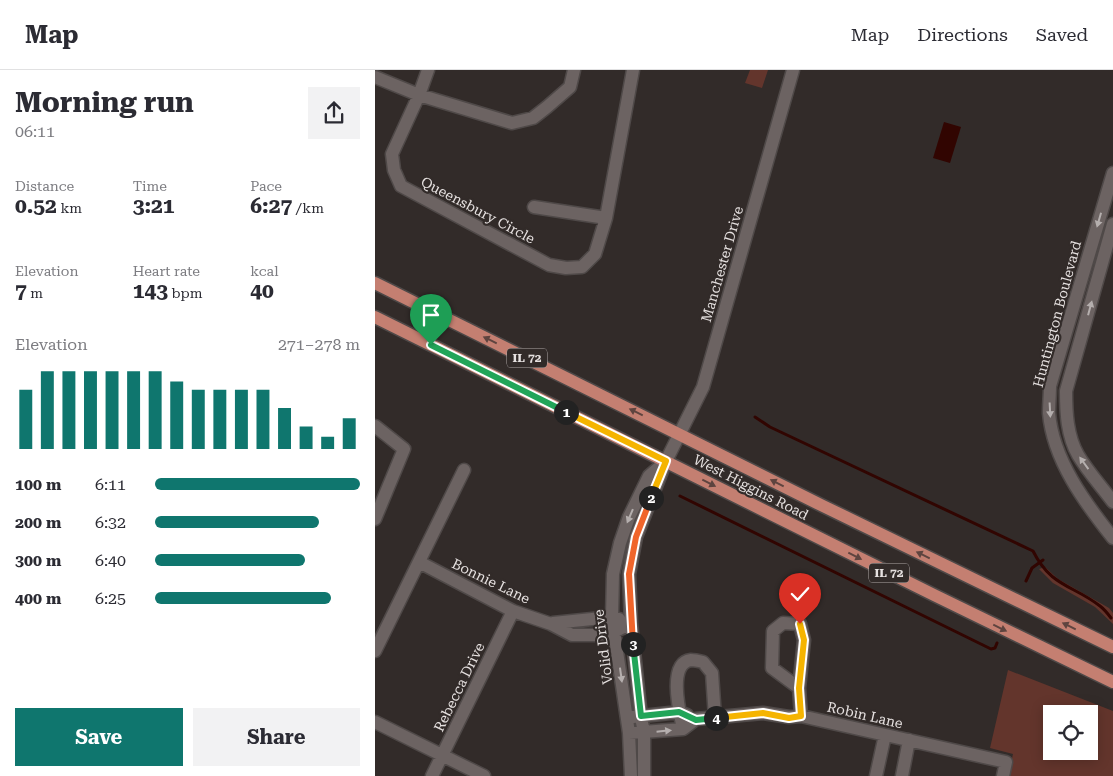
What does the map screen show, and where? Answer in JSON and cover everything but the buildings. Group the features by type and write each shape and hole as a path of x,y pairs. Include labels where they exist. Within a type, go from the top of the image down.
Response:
{"main road":[{"name":"West Higgins Road","path":"375,283 823,506 1113,647"},
{"name":"West Higgins Road","path":"375,317 1113,682"}],"street":[{"name":"Queensbury Circle","path":"428,70 419,95 392,154 394,170 401,186 549,265 566,268 582,267 595,254 606,218 633,70"},
{"path":"375,77 419,95 512,123 533,118 547,107 570,86 574,70"},
{"name":"Manchester Drive","path":"666,461 703,387 793,70"},
{"name":"Huntington Boulevard","path":"1112,181 1050,386 1049,412 1053,434 1063,462 1077,488 1113,538"},
{"path":"534,207 606,218"},
{"name":"Huntington Boulevard","path":"1113,224 1066,390 1070,435 1078,455 1113,502"},
{"path":"375,426 404,449 375,519"},
{"path":"644,776 644,733 631,623 629,574 636,537 666,461"},
{"name":"Volid Drive","path":"631,776 629,733 612,616 613,574 620,543 629,517 649,476 666,461"},
{"path":"375,650 464,470"},
{"name":"Bonnie Lane","path":"419,562 513,611 551,624 572,634 600,635 614,632 631,623"},
{"name":"Rebecca Drive","path":"433,776 513,611"},
{"name":"Bonnie Lane","path":"551,624 612,616 631,623"},
{"path":"799,688 772,668 773,631 783,623 800,624 804,640 799,688 801,716"},
{"path":"683,729 679,712 677,674 681,664 690,660 703,662 712,673 715,718"},
{"path":"627,717 679,712 696,720"},
{"name":"Robin Lane","path":"629,733 683,729 696,720 763,713 789,718 801,716 1006,762 1003,776"},
{"path":"375,722 443,754 484,776"},
{"path":"876,776 885,735"},
{"path":"901,776 909,740"}],"shaded area":[{"path":"750,70 768,70 762,88 745,83"},
{"path":"944,122 961,127 950,163 933,158"},
{"path":"1045,567 1058,579 1109,608 1113,613 1113,624 1095,607 1053,583 1039,569"},
{"path":"1008,670 1098,705 1043,705 1043,760 1098,760 1098,705 1113,711 1113,776 1008,776 1013,754 990,748"}],"waterway":[{"path":"755,417 770,427 1033,551 1047,572 1055,579 1090,599 1100,606 1111,618"},
{"path":"680,496 991,649 995,648 997,643"},
{"path":"1026,581 1032,568 1043,560"}],"route":[{"path":"431,345 666,461 636,537 629,574 631,623 641,716 679,712 696,720 763,713 789,718 801,716 799,688 804,640 800,624"}]}
